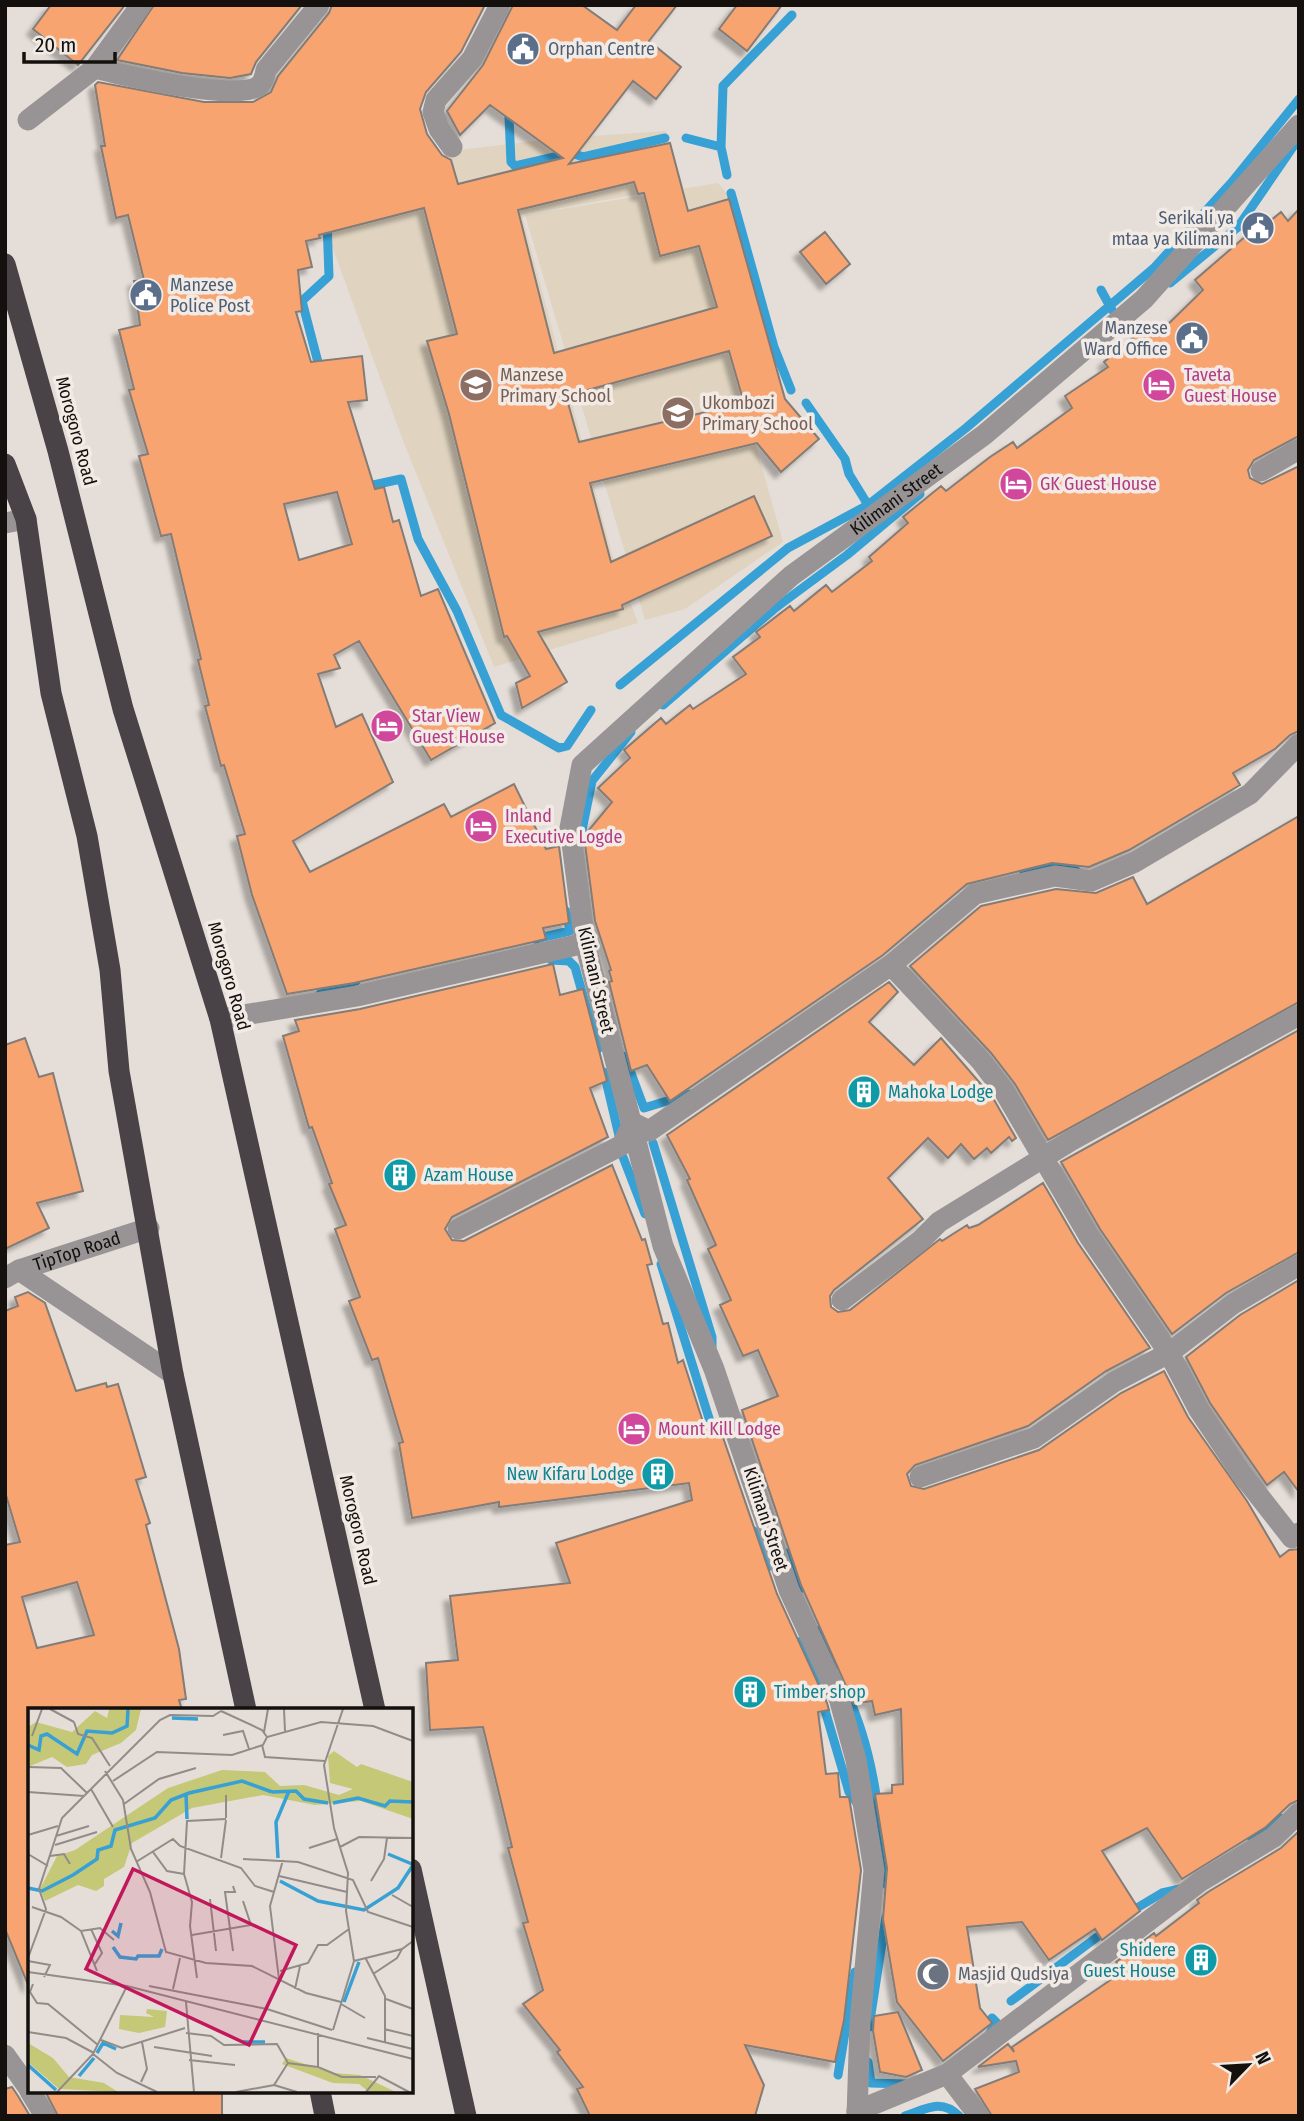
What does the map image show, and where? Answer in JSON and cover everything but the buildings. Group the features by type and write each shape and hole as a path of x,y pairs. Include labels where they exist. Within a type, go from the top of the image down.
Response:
{"highway":[{"name":"Morogoro Road","path":"5,264 58,451 123,709 220,1019 375,1708"},
{"path":"5,464 51,693 87,836 110,970 119,1071 173,1374 246,1708"},
{"path":"413,1878 466,2116"},
{"path":"320,2093 325,2116"}],"street":[{"path":"28,120 95,68 142,5"},
{"path":"95,68 219,91 254,88 261,83 266,71 319,5"},
{"path":"452,147 439,129 433,112 436,100 472,59 500,5"},
{"name":"Kilimani Street","path":"857,2113 860,2023 874,1870 856,1760 839,1698 789,1590 714,1369 663,1246 585,943 570,828 582,765 791,576 984,435 1144,299 1299,125"},
{"path":"1261,471 1299,449"},
{"path":"458,1230 622,1145 633,1123 649,1131 891,965 975,894 1055,876 1091,881 1135,862 1250,794 1299,744"},
{"path":"220,1019 357,996 585,943"},
{"path":"891,965 981,1061 1004,1091 1089,1236 1169,1353 1199,1410 1241,1473 1292,1538 1299,1533"},
{"path":"842,1300 921,1240 939,1222 1045,1158 1299,1015"},
{"name":"TipTop Road","path":"12,1274 149,1228"},
{"path":"920,1477 1034,1438 1114,1382 1169,1353 1233,1304 1299,1265"},
{"path":"12,1274 173,1374"},
{"path":"857,2113 947,2074 1201,1881 1274,1837 1299,1813"},
{"path":"5,2055 28,2088"},
{"path":"947,2074 979,2116"},
{"path":"31,2093 45,2116"}],"shaded area":[{"name":"Manzese Primary School","path":"666,131 683,186 522,215 612,554 638,623 494,667 402,438 313,194 372,173 450,151 561,138"},
{"name":"Ukombozi Primary School","path":"718,183 730,197 759,310 754,439 783,542 685,609 645,620 525,215"}],"waterway":[{"path":"727,175 721,147 723,86 792,15"},
{"path":"620,685 788,548 868,505 966,428 1154,268 1232,182 1299,99"},
{"path":"515,109 509,117 511,162 515,166 572,153 583,157 665,138"},
{"path":"686,138 721,147"},
{"path":"1170,283 1238,227 1295,144"},
{"path":"731,193 774,347 791,390"},
{"path":"320,370 302,301 329,276 327,222"},
{"path":"1101,290 1112,310"},
{"path":"806,403 845,459 849,474 868,505"},
{"path":"364,487 401,479 418,539 457,611 501,715 559,748 567,746 591,710"},
{"path":"663,705 774,609 847,555 920,494"},
{"path":"580,840 592,781 631,732"},
{"path":"1024,873 1059,863 1081,875"},
{"path":"535,939 570,931 566,911"},
{"path":"551,960 569,961 575,967 598,1049"},
{"path":"320,994 356,981"},
{"path":"617,1054 625,1057 644,1108 690,1094"},
{"path":"604,1072 620,1140"},
{"path":"653,1143 712,1337 712,1347"},
{"path":"623,1157 645,1214"},
{"path":"661,1264 713,1431"},
{"path":"754,1531 771,1566"},
{"path":"786,1553 803,1588"},
{"path":"821,1629 835,1665"},
{"path":"802,1640 817,1683"},
{"path":"847,1694 870,1764 879,1812 887,1885"},
{"path":"822,1700 849,1792 856,1802"},
{"path":"1252,1839 1280,1818"},
{"path":"1130,1912 1162,1893 1180,1889"},
{"path":"869,2027 886,1917"},
{"path":"1011,2001 1108,1929"},
{"path":"838,2075 855,1972"},
{"path":"990,2033 996,2022 992,2018"},
{"path":"868,2062 871,2083 906,2084"},
{"path":"905,2116 940,2106 959,2116"}],"place":[{"name":"Orphan Centre","path":"523,49"},
{"name":"Serikali ya mtaa ya Kilimani","path":"1258,228"},
{"name":"Manzese Police Post","path":"146,295"},
{"name":"Manzese Ward Office","path":"1192,338"},
{"name":"Manzese Primary School","path":"476,385"},
{"name":"Taveta Guest House","path":"1159,385"},
{"name":"Ukombozi Primary School","path":"678,413"},
{"name":"GK Guest House","path":"1016,484"},
{"name":"Star View Guest House","path":"387,726"},
{"name":"Inland Executive Logde","path":"481,826"},
{"name":"Mahoka Lodge","path":"864,1092"},
{"name":"Azam House","path":"400,1175"},
{"name":"Mount Kill Lodge","path":"634,1429"},
{"name":"New Kifaru Lodge","path":"658,1474"},
{"name":"Timber shop","path":"750,1692"},
{"name":"Shidere Guest House","path":"1201,1960"},
{"name":"Masjid Qudsiya","path":"933,1974"}]}
